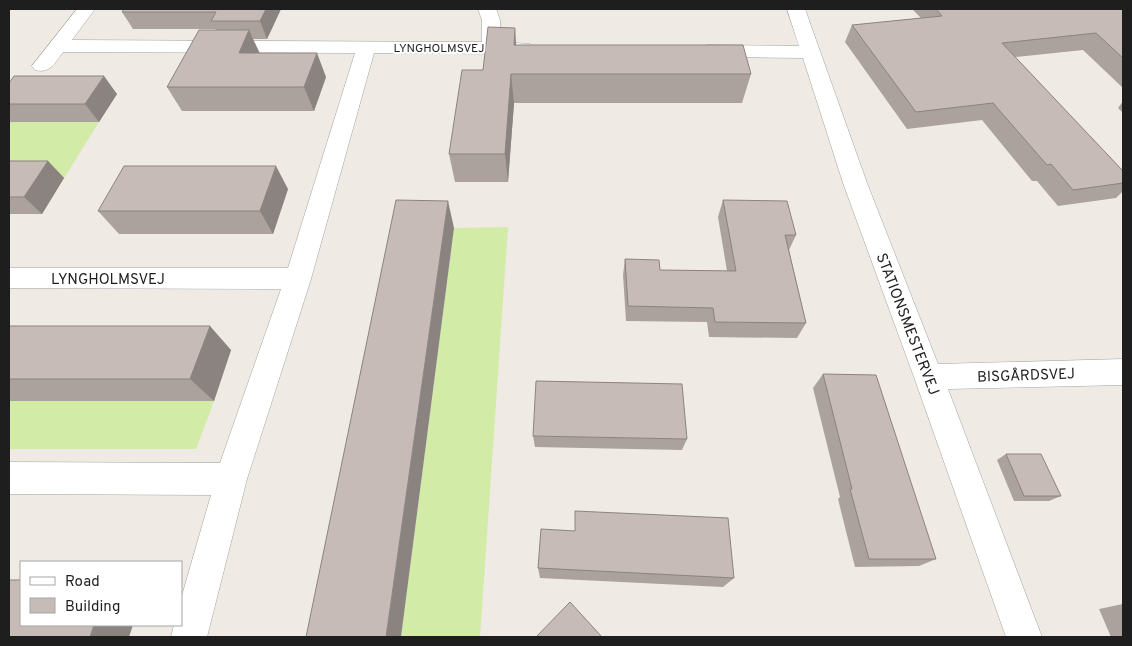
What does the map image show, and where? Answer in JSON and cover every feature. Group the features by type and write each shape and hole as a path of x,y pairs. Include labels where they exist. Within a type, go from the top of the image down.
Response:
{"street":[{"path":"42,66 86,9"},
{"path":"487,9 491,20 492,48"},
{"name":"STATIONSMESTERVEJ","path":"796,9 855,183 929,377 1024,637"},
{"name":"LYNGHOLMSVEJ","path":"57,46 537,49"},
{"path":"189,637 231,479 298,279 366,48"},
{"path":"694,51 812,52"},
{"name":"LYNGHOLMSVEJ","path":"9,278 298,279"},
{"name":"BISGÅRDSVEJ","path":"929,377 1123,372"},
{"path":"9,478 231,479"}],"green space":[{"path":"9,122 99,122 64,178 9,178"},
{"path":"508,227 480,637 401,637 454,228"},
{"path":"9,401 214,401 196,449 9,449"}],"building":[{"path":"124,9 266,9 260,21 211,21 216,12 122,12"},
{"path":"936,9 1123,9 1123,58 1096,33 1002,43 1123,171 1123,183 1073,190 1051,164 1047,165 993,103 916,112 852,25 942,16"},
{"path":"488,27 515,28 514,45 743,45 751,74 511,74 505,154 449,154 462,70 483,70"},
{"path":"199,30 249,30 239,53 317,53 304,87 167,87"},
{"path":"14,76 104,76 85,104 9,104 9,83"},
{"path":"9,161 48,161 24,197 9,197"},
{"path":"124,166 276,166 260,211 98,211"},
{"path":"396,200 448,201 386,637 306,637"},
{"path":"723,200 787,201 796,235 785,235 806,323 715,322 713,308 628,306 625,259 659,260 660,270 736,271"},
{"path":"9,326 210,326 190,379 9,379"},
{"path":"823,374 876,375 936,559 869,559 850,489 852,489"},
{"path":"536,381 682,384 687,439 533,436"},
{"path":"1006,454 1041,454 1061,496 1024,496"},
{"path":"575,511 728,518 734,578 538,568 541,529 575,531"},
{"path":"9,580 20,580 20,626 94,626 90,637 9,637"},
{"path":"570,602 602,637 536,637"}]}
